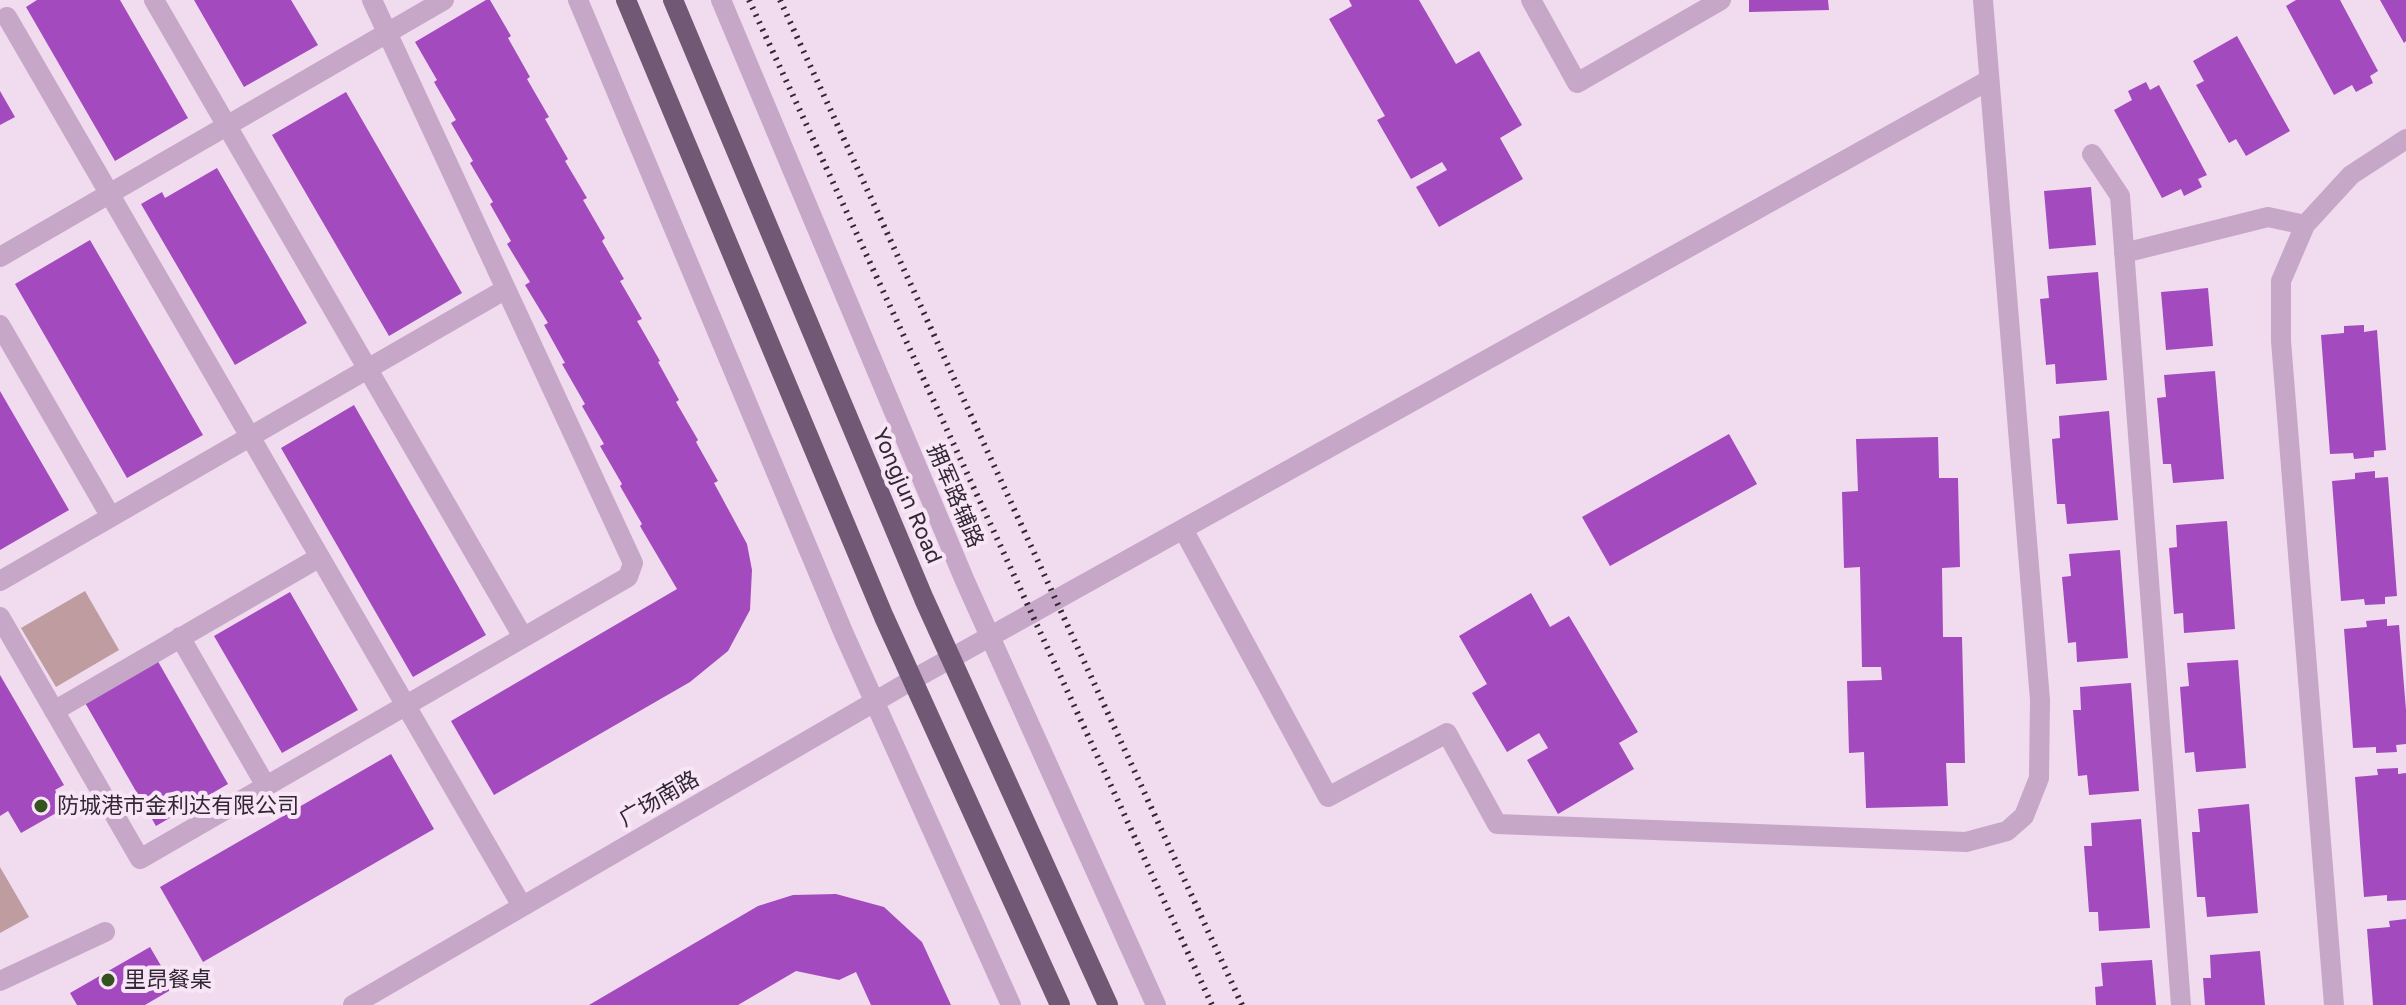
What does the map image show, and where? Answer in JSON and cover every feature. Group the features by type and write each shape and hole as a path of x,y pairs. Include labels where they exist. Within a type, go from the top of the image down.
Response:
{"main road":[{"path":"626,0 912,680 1060,1005"},
{"name":"Yongjun Road","path":"673,0 951,659 1108,1005"}],"street":[{"path":"154,0 523,637"},
{"path":"0,617 140,859 628,577 633,563 372,0"},
{"path":"0,257 444,0"},
{"path":"578,0 844,634 1011,1005"},
{"name":"拥军路辅路","path":"721,0 990,638 1156,1005"},
{"path":"1531,0 1577,83 1721,0"},
{"path":"1183,529 1328,797 1447,733 1497,824 1966,842 2007,831 2024,816 2039,778 2040,700 1983,0"},
{"path":"7,17 522,906"},
{"name":"广场南路","path":"353,1005 912,680 1989,80"},
{"path":"2334,1005 2281,341 2281,281 2305,225 2351,175 2406,139"},
{"path":"2092,154 2120,196 2181,1005"},
{"path":"2124,253 2268,217 2305,225"},
{"path":"0,581 506,289"},
{"path":"0,325 111,517"},
{"path":"54,711 320,557"},
{"path":"180,637 266,786"},
{"path":"0,981 105,932"}],"shaded area":[{"path":"85,591 119,650 56,687 21,628"},
{"path":"0,867 29,917 0,933"}],"building":[{"path":"37,0 120,0 188,118 115,161 26,7"},
{"path":"194,0 291,0 318,45 244,87"},
{"path":"490,0 511,36 508,38 530,77 527,79 549,117 545,119 587,198 583,200 624,279 620,281 642,319 637,321 660,361 679,400 676,402 718,481 714,483 747,544 752,570 750,610 728,651 690,682 494,795 451,721 677,589 640,526 642,524 620,486 622,484 600,446 604,444 582,406 585,404 544,325 548,323 525,285 530,282 507,244 511,241 490,204 493,202 451,123 456,120 415,42"},
{"path":"1349,0 1419,0 1456,64 1479,51 1522,125 1500,138 1523,179 1439,227 1416,187 1447,170 1442,162 1411,179 1377,120 1385,116 1329,19 1352,6"},
{"path":"1749,0 1828,0 1829,10 1749,12"},
{"path":"2296,0 2340,0 2378,71 2370,76 2373,83 2356,92 2352,85 2334,95 2286,6"},
{"path":"2380,0 2406,0 2404,43"},
{"path":"2237,36 2290,131 2246,156 2236,139 2229,143 2196,85 2204,81 2193,61"},
{"path":"2146,82 2150,90 2159,85 2207,175 2198,179 2202,187 2184,196 2181,189 2162,198 2114,110 2132,100 2128,91"},
{"path":"0,91 15,117 0,125"},
{"path":"346,92 462,293 389,336 272,135"},
{"path":"217,168 307,323 235,365 141,204 162,192 165,198"},
{"path":"2091,187 2096,245 2049,249 2044,191"},
{"path":"90,240 203,435 127,478 15,284"},
{"path":"2098,272 2107,380 2056,384 2055,364 2046,365 2040,299 2049,298 2047,276"},
{"path":"2208,288 2213,346 2166,350 2161,292"},
{"path":"2364,325 2364,332 2377,330 2386,450 2374,451 2374,457 2354,459 2353,453 2330,454 2321,335 2344,333 2344,326"},
{"path":"2215,371 2224,479 2173,483 2171,464 2163,464 2157,398 2166,397 2164,375"},
{"path":"0,391 69,510 0,550"},
{"path":"354,405 486,635 413,677 281,448"},
{"path":"2109,411 2118,520 2067,524 2065,504 2057,504 2052,439 2060,438 2059,416"},
{"path":"1729,434 1757,484 1610,566 1582,517"},
{"path":"1938,437 1939,478 1958,478 1960,567 1942,568 1943,637 1962,637 1965,763 1946,763 1948,806 1866,808 1864,752 1849,753 1847,681 1882,680 1881,667 1862,667 1860,567 1844,568 1842,492 1858,491 1856,439"},
{"path":"2375,471 2375,478 2388,477 2397,596 2385,597 2385,604 2365,605 2364,599 2341,601 2332,481 2355,479 2355,473"},
{"path":"2227,521 2235,629 2184,633 2183,613 2174,614 2169,548 2177,547 2176,525"},
{"path":"2120,550 2128,658 2077,662 2076,642 2068,643 2062,577 2071,576 2069,554"},
{"path":"290,592 358,710 282,753 214,636"},
{"path":"1531,593 1550,627 1569,616 1638,732 1619,743 1634,769 1558,814 1527,760 1548,748 1539,733 1507,752 1472,693 1487,684 1459,636"},
{"path":"2387,619 2387,626 2399,625 2406,744 2396,745 2397,752 2376,753 2376,747 2353,748 2344,629 2367,627 2366,621"},
{"path":"156,658 228,784 156,826 84,701"},
{"path":"2238,660 2246,768 2196,772 2194,752 2185,753 2180,687 2189,686 2187,663"},
{"path":"0,675 64,785 55,790 65,808 21,833 8,811 0,816"},
{"path":"2131,683 2139,791 2089,795 2087,775 2078,776 2073,710 2081,710 2080,687"},
{"path":"391,754 434,829 203,962 160,887"},
{"path":"2398,768 2398,774 2406,773 2406,900 2387,901 2387,895 2364,897 2355,777 2378,775 2377,769"},
{"path":"2249,804 2258,913 2207,917 2205,897 2197,897 2192,832 2200,832 2198,809"},
{"path":"2141,819 2150,928 2099,931 2098,912 2089,912 2084,846 2092,846 2091,823"},
{"path":"836,894 884,907 922,942 951,1005 871,1005 856,972 839,980 796,971 738,1005 589,1005 758,906 793,895"},
{"path":"2406,919 2406,1005 2373,1005 2367,929 2390,927 2389,921"},
{"path":"150,947 174,988 145,1005 77,1005 70,993"},
{"path":"2260,951 2265,1005 2205,1005 2203,978 2211,978 2210,955"},
{"path":"2152,960 2156,1005 2096,1005 2095,987 2103,986 2101,963"}],"railway":[{"path":"749,0 1212,1005"},
{"path":"780,0 1242,1005"}],"place":[{"name":"防城港市金利达有限公司","path":"41,806"},
{"name":"里昂餐桌","path":"108,980"}]}
